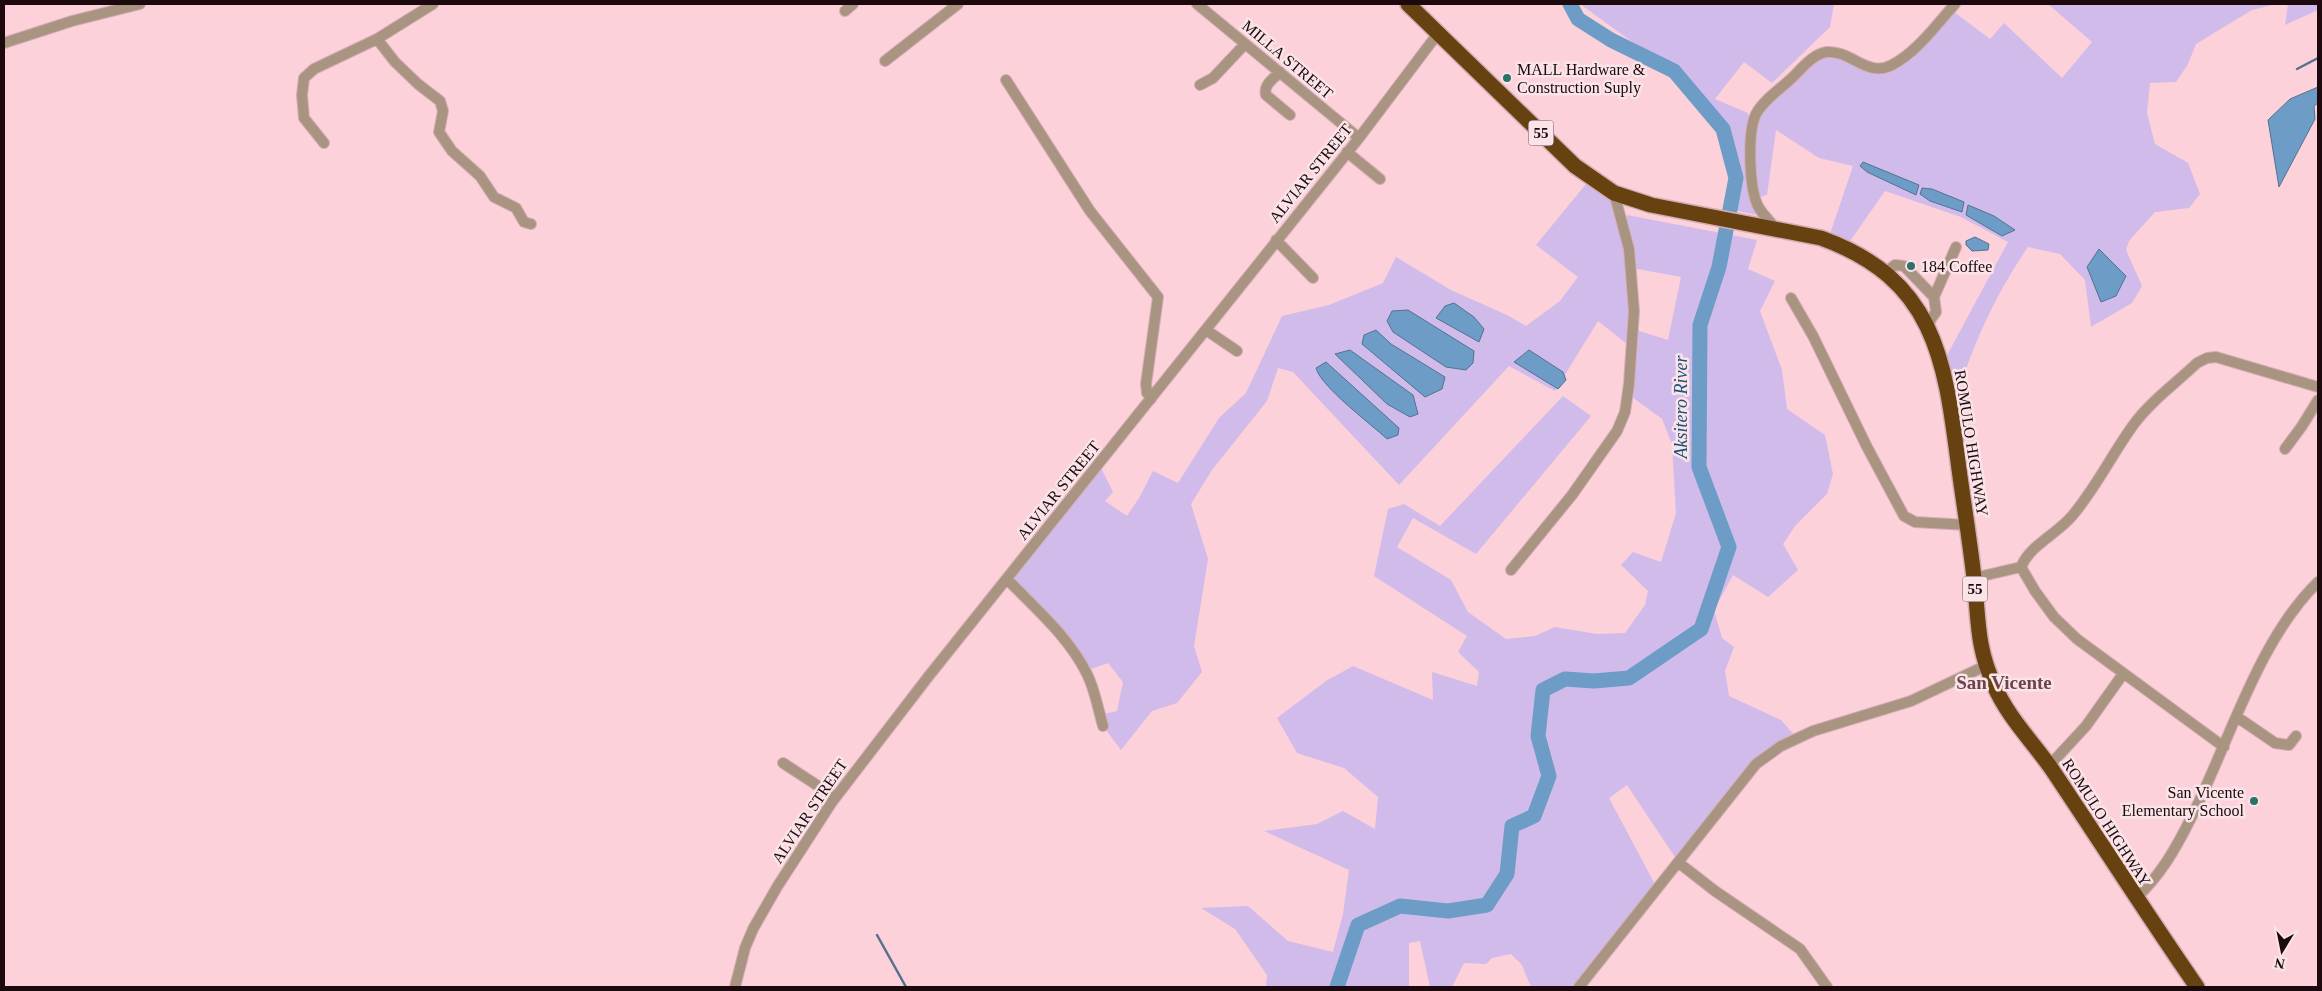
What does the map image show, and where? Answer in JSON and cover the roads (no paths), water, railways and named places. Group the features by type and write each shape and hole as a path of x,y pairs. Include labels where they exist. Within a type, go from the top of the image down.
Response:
{"highway":[{"name":"ROMULO HIGHWAY","path":"1408,4 1575,166 1614,193 1652,205 1821,238 1842,245 1865,258 1904,291 1927,325 1937,346 1947,382 1974,578 1979,643 1985,666 1995,688 2010,712 2049,766 2197,987"}],"street":[{"path":"4,43 72,21 140,4"},
{"path":"324,143 304,118 302,95 304,78 314,70 377,39 433,4"},
{"path":"885,61 958,4"},
{"name":"MILLA STREET","path":"1197,4 1359,138"},
{"path":"1773,228 1759,208 1755,198 1752,178 1752,131 1756,115 1767,101 1816,56 1825,53 1840,54 1868,68 1882,69 1893,65 1910,52 1955,4"},
{"name":"ALVIAR STREET","path":"735,987 745,948 753,929 782,879 835,797 1359,138 1439,32"},
{"path":"377,39 395,62 418,84 440,101 443,112 439,132 452,151 480,176 494,196 516,208 520,218 531,224"},
{"path":"1200,84 1213,78 1245,44"},
{"path":"1280,72 1265,87 1264,91 1266,95 1290,115"},
{"path":"1006,80 1090,211 1158,297 1146,384 1151,399"},
{"path":"1347,152 1380,179"},
{"path":"1511,570 1572,495 1617,431 1625,412 1630,375 1634,311 1629,249 1614,193"},
{"path":"1276,240 1313,278"},
{"path":"1934,297 1956,247"},
{"path":"1885,273 1895,265 1904,266 1934,297 1937,307 1936,312 1927,325"},
{"path":"1791,298 1813,336 1867,447 1904,516 1918,523 1967,525"},
{"path":"1206,330 1237,351"},
{"path":"1974,578 2021,567 2027,556 2080,507 2144,411 2197,363 2207,358 2216,357 2318,388"},
{"path":"2285,449 2318,400"},
{"path":"2021,567 2035,591 2054,617 2085,646 2224,747"},
{"path":"1007,579 1045,618 1080,660 1088,676 1103,726"},
{"path":"2136,898 2160,874 2173,853 2237,717 2286,620 2298,603 2318,582"},
{"path":"1579,987 1756,764 1781,746 1813,731 1911,701 1985,666"},
{"path":"2049,766 2086,726 2123,674"},
{"path":"2237,717 2278,744 2289,745 2296,736"},
{"path":"783,763 835,797"},
{"path":"1679,863 1715,891 1800,949 1827,987"}],"water":[{"path":"2318,87 2318,103 2314,106 2315,119 2279,187 2268,120 2290,99"},
{"path":"1863,162 1919,185 1916,195 1867,172 1860,166"},
{"path":"1922,188 1932,189 1964,202 1962,212 1930,201 1920,194"},
{"path":"1968,205 1994,216 2015,230 2002,236 1966,215"},
{"path":"1975,237 1989,244 1988,250 1972,251 1966,245 1966,241"},
{"path":"2099,249 2126,276 2116,296 2101,302 2087,267"},
{"path":"1454,303 1474,317 1484,329 1479,342 1436,318 1445,306"},
{"path":"1408,310 1474,351 1473,363 1466,370 1446,367 1393,332 1387,321 1392,311"},
{"path":"1376,330 1391,344 1445,377 1442,389 1425,397 1362,344 1364,335"},
{"path":"1350,350 1413,395 1418,414 1410,417 1387,404 1335,354"},
{"path":"1529,350 1563,372 1566,380 1558,389 1514,362"},
{"path":"1326,362 1399,428 1398,435 1387,439 1336,395 1320,376 1316,368"}],"waterway":[{"name":"Aksitero River","path":"1337,987 1358,925 1400,906 1448,911 1487,905 1507,874 1512,826 1534,816 1549,776 1538,736 1543,690 1565,679 1594,681 1629,678 1701,629 1729,547 1699,467 1700,325 1719,267 1736,178 1723,129 1674,71 1611,40 1578,19 1570,4"},
{"path":"2297,69 2318,58"},
{"path":"877,935 906,987"}],"place":[{"name":"MALL Hardware & Construction Suply","path":"1507,78"},
{"name":"184 Coffee","path":"1911,266"},
{"name":"San Vicente Elementary School","path":"2254,801"}],"district":[{"name":"San Vicente","path":"2004,682"}]}
